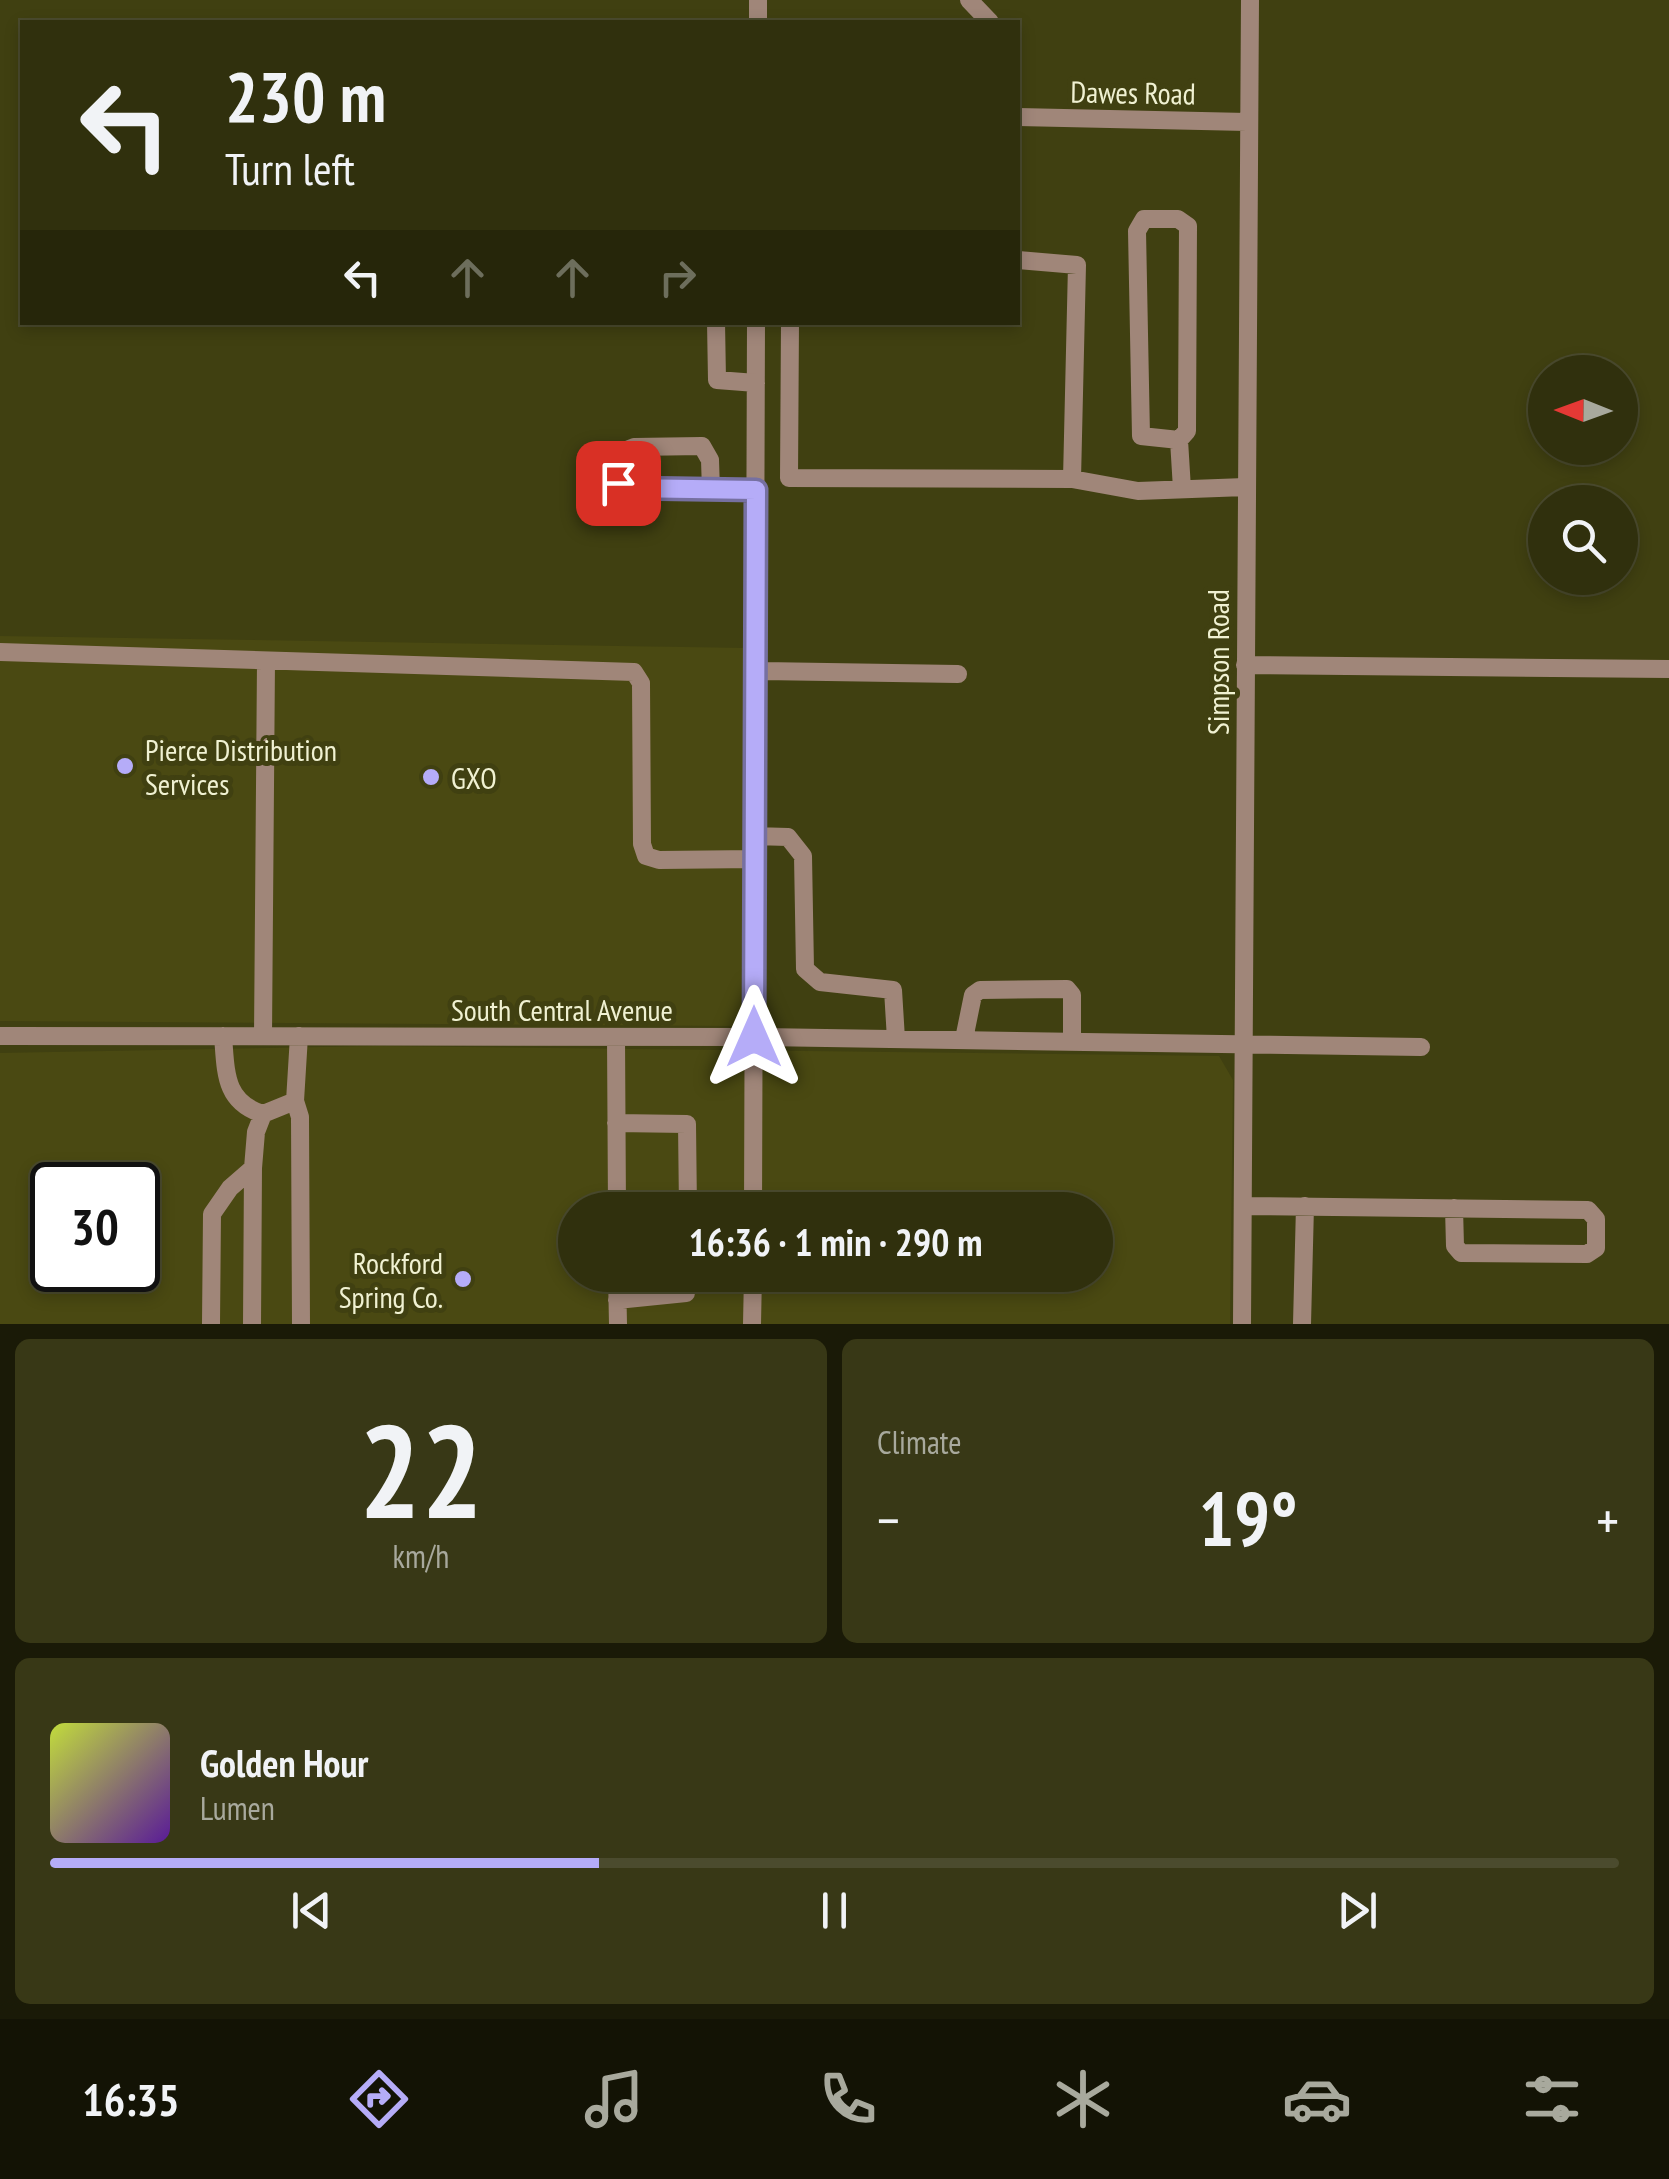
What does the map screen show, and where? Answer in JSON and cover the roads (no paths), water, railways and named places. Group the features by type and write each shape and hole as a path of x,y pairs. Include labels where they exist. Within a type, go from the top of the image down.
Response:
{"street":[{"path":"969,0 990,20"},
{"name":"Simpson Road","path":"1242,1324 1250,0"},
{"name":"Dawes Road","path":"1020,117 1247,122"},
{"path":"1179,440 1141,436 1137,231 1144,218 1178,219 1188,226 1187,431 1179,440 1182,489"},
{"path":"1020,260 1077,265 1072,478"},
{"path":"716,325 717,380 756,383"},
{"path":"753,1192 756,325"},
{"path":"790,325 789,478 1072,478 1138,491 1245,487"},
{"path":"711,490 710,460 702,446 634,447 614,456 613,475 627,488 711,490 756,490"},
{"path":"0,652 634,672 641,683 642,844 646,856 658,860 755,859"},
{"path":"264,1036 266,661"},
{"path":"1244,666 1669,669"},
{"path":"755,671 958,674"},
{"path":"754,836 788,837 803,856 805,968 820,982 893,990 896,1038"},
{"path":"964,1040 973,995 980,990 1067,989 1072,995 1072,1041"},
{"name":"South Central Avenue","path":"0,1036 896,1038 1420,1047"},
{"path":"224,1036 225,1081 237,1100 263,1114"},
{"path":"299,1036 296,1100 300,1117 301,1324"},
{"path":"616,1037 616,1192"},
{"path":"252,1324 256,1132 263,1114 296,1100"},
{"path":"616,1123 687,1124 688,1192"},
{"path":"211,1324 212,1214 230,1188 253,1168"},
{"path":"1243,1206 1305,1206 1454,1208 1588,1210 1596,1219 1596,1248 1587,1254 1461,1253 1455,1246 1454,1208"},
{"path":"1302,1324 1305,1206"},
{"path":"617,1292 618,1324"},
{"path":"617,1300 686,1292"},
{"path":"752,1292 752,1324"}],"place":[{"name":"Pierce Distribution Services","path":"125,766"},
{"name":"GXO","path":"431,777"},
{"name":"Rockford Spring Co.","path":"463,1279"}]}
